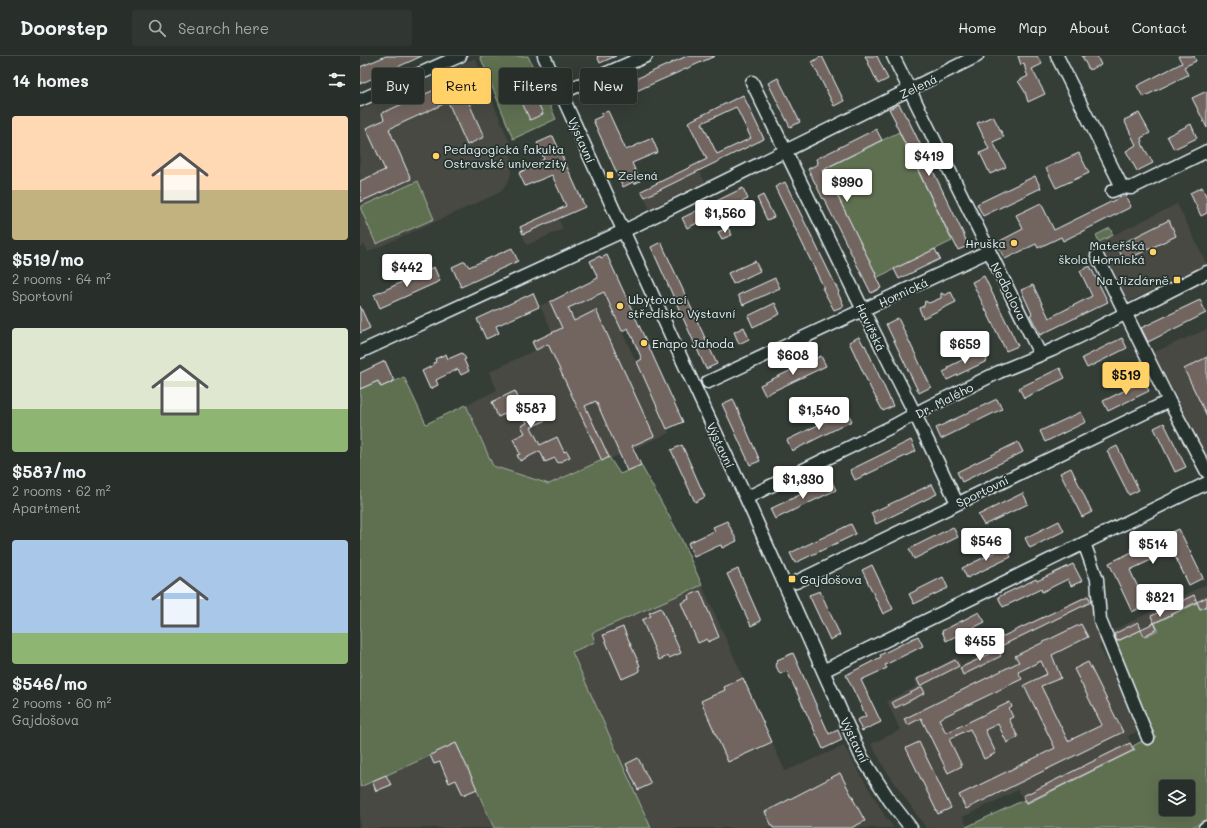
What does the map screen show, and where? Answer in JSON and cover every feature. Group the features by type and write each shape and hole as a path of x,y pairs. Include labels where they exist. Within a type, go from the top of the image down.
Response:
{"street":[{"path":"360,100 460,56"},
{"name":"Výstavní","path":"544,56 549,68"},
{"path":"572,89 646,56"},
{"name":"Nedbalova","path":"893,56 1040,354"},
{"name":"Zelená","path":"360,352 623,231 977,56"},
{"path":"1057,56 1117,189 1131,188 1207,151"},
{"name":"Havířská","path":"752,82 915,414 957,503"},
{"name":"Výstavní","path":"566,104 746,498 861,756 890,801 911,828"},
{"name":"Hornická","path":"708,382 989,251"},
{"path":"1097,256 1169,401 1207,472"},
{"name":"Dr. Malého","path":"746,498 999,372 1093,330 1207,272"},
{"name":"Sportovní","path":"796,582 1169,401"},
{"path":"823,671 1207,483"},
{"path":"1084,543 1097,579 1100,620 1148,738"}],"shaded area":[{"name":"Pedagogická fakulta Ostravské univerzity","path":"475,58 479,68 453,68"},
{"name":"Pedagogická fakulta Ostravské univerzity","path":"432,77 432,104 491,104 491,97 511,146 512,165 510,179 499,193 368,252 365,245 360,247 360,110 373,104 424,104 424,81"},
{"path":"696,164 705,182 650,209 641,191"},
{"name":"Mateřská škola Hornická","path":"1177,204 1207,264 1128,302 1099,242"},
{"path":"555,211 563,229 527,245 519,227"},
{"path":"572,290 578,303 604,292 669,433 610,459 608,457 549,484 493,466 466,405 497,390 489,372 548,344 544,336 551,333 550,326 540,306"},
{"path":"1207,329 1207,456 1152,353"},
{"path":"1207,584 1207,606 1200,609 1197,603 1155,623 1158,630 1144,637 1141,630 1111,644 1106,634"},
{"path":"702,585 785,771 844,746 885,816 894,828 360,828 360,746 595,642 591,633"},
{"path":"1093,592 1106,641 1099,645 1141,730 1128,736 1135,750 1026,804 1018,790 963,817 967,826 964,828 926,828 885,769 871,744 900,730 887,701 917,686 914,679 957,657 961,665 994,649 991,642"}],"green space":[{"path":"480,56 528,56 533,68 499,68 499,104 491,84 491,68 485,68"},
{"path":"499,104 549,104 556,119 513,139"},
{"path":"899,132 952,241 876,278 825,169"},
{"path":"418,181 434,219 376,244 360,207"},
{"path":"1110,228 1113,235 1099,242 1096,235"},
{"path":"404,377 426,424 466,405 493,466 549,484 609,457 620,474 641,465 680,536 702,585 592,633 595,642 572,652 651,828 494,828 456,744 360,787 360,389 378,381 381,387"},
{"path":"1197,603 1200,609 1207,606 1207,821 1189,828 964,828 1024,800 1026,804 1135,750 1133,746 1146,739 1110,645 1141,630 1144,637 1158,630 1155,623"}],"building":[{"path":"386,56 422,56 395,68 372,68 372,79 360,84 360,67"},
{"path":"597,56 616,56 600,63"},
{"path":"687,56 715,56 637,91 637,78"},
{"path":"822,56 844,101 834,106 812,62"},
{"path":"865,56 877,56 888,79 878,84"},
{"path":"1018,56 1037,56 1042,64 1032,69 1045,94 1028,102 1025,92 1018,81 1028,76 1024,63 1021,65"},
{"path":"1082,56 1097,56 1101,65 1089,70"},
{"path":"1178,56 1194,56 1196,61 1184,67 1188,75 1143,97 1137,86 1182,63"},
{"path":"778,78 800,122 790,127 768,83"},
{"path":"432,91 432,104 444,104 389,129 411,179 360,202 360,181 385,170 366,128 384,120 382,113 402,104 424,104 424,94"},
{"path":"1207,91 1207,128 1192,98"},
{"path":"743,95 764,139 645,197 641,191 707,159 688,122","holes":["736,107 751,138 717,154 702,123"]},
{"path":"449,104 469,104 484,137 467,145"},
{"path":"523,104 538,104 543,114 530,120"},
{"path":"899,104 907,117 968,246 958,250 895,123 896,122 889,109"},
{"path":"608,111 626,150 652,138 658,152 632,163 640,181 634,184 633,182 623,187 593,120 602,116 601,114"},
{"path":"1139,113 1150,133 1141,138 1143,146 1153,163 1137,171 1126,151 1136,145 1124,120"},
{"path":"993,116 1004,137 993,142 1006,167 990,174 980,153 989,149 977,123"},
{"path":"1191,124 1197,138 1174,149 1167,136"},
{"path":"876,129 882,140 822,170 833,194 836,193 876,274 875,275 881,288 871,293 808,169 818,164 816,159"},
{"path":"553,136 585,207 523,234 520,227 566,206 552,175 525,186 519,173 544,159 537,143"},
{"path":"1079,153 1089,173 1056,188 1046,168"},
{"path":"1035,176 1041,188 983,216 977,204"},
{"path":"785,182 839,292 838,293 844,306 834,310 822,288 824,288 775,187"},
{"path":"1202,187 1207,198 1207,213 1201,216 1190,193"},
{"path":"743,188 748,199 687,228 682,218"},
{"path":"763,195 774,217 767,220 757,198"},
{"path":"1125,195 1131,207 1063,241 1061,237 1038,248 1036,244 1005,259 996,243 1023,229 1016,215 1041,203 1054,230"},
{"path":"1169,220 1176,236 1124,261 1117,246"},
{"path":"728,228 732,235 722,239 718,232"},
{"path":"661,242 717,364 706,369 651,247"},
{"path":"512,248 518,261 461,287 452,267 465,261 469,267"},
{"path":"935,249 940,259 899,279 894,269"},
{"path":"607,255 683,422 667,429 637,362 642,359 628,328 622,331 604,292 568,308 574,321 596,310 654,436 632,446 641,465 627,471 596,401 585,406 609,457 602,461 548,344 536,350 532,342 562,328 550,302 598,278 590,261 600,256 601,258"},
{"path":"755,261 760,271 733,284 728,273"},
{"path":"1090,266 1108,302 1040,335 1030,315 1032,314 1021,290 1033,285 1049,318 1092,296 1080,271"},
{"path":"434,267 440,281 380,308 374,295"},
{"path":"984,276 1018,346 1006,351 972,282"},
{"path":"775,278 780,288 743,305 738,295"},
{"path":"951,292 956,302 923,318 919,308 924,306 925,301 929,303 941,298 941,293 945,295"},
{"path":"533,293 539,307 496,326 499,333 486,339 477,319"},
{"path":"1200,300 1206,313 1148,342 1141,328"},
{"path":"775,303 780,314 753,327 748,316"},
{"path":"360,306 370,328 360,333"},
{"path":"898,318 931,387 919,393 886,324"},
{"path":"744,327 749,339 739,344 734,332"},
{"path":"859,337 864,346 865,345 893,406 883,411 849,342"},
{"path":"1122,338 1127,348 1087,368 1082,358"},
{"path":"982,350 987,361 947,380 943,372 949,369 948,367"},
{"path":"462,353 466,359 464,360 469,371 461,375 458,369 436,380 438,385 430,389 422,371 434,365 433,363 436,362 435,359 446,354 448,359"},
{"path":"821,356 826,366 765,395 760,385"},
{"path":"1207,357 1207,416 1184,369"},
{"path":"385,361 394,381 381,387 378,381 360,389 360,373"},
{"path":"1060,368 1065,378 1024,398 1019,388"},
{"path":"1144,381 1149,391 1108,411 1103,401"},
{"path":"515,391 522,406 540,398 546,413 549,412 551,418 531,427 540,445 557,437 564,452 567,451 570,457 558,463 555,458 545,462 540,451 520,461 517,455 520,454 513,439 525,433 521,426 527,423 520,407 498,417 492,402"},
{"path":"733,399 760,461 750,465 722,404"},
{"path":"997,399 1002,409 941,439 936,428"},
{"path":"847,411 852,421 792,451 787,440"},
{"path":"1081,412 1086,422 1045,442 1040,431"},
{"path":"1164,423 1186,467 1175,472 1154,428"},
{"path":"911,440 916,451 855,480 850,470"},
{"path":"1018,442 1023,452 962,482 957,472"},
{"path":"682,445 705,497 695,502 671,450"},
{"path":"1117,446 1139,490 1129,495 1107,451"},
{"path":"1071,468 1092,512 1082,517 1060,473"},
{"path":"831,480 836,490 775,519 770,509"},
{"path":"932,484 937,494 876,524 871,513"},
{"path":"1023,493 1028,504 984,525 978,515"},
{"path":"727,521 737,541 722,548 721,545 718,546 694,557 688,543 715,531 713,527"},
{"path":"1059,521 1064,531 1030,548 1025,538"},
{"path":"851,524 856,534 795,563 790,553"},
{"path":"953,527 958,537 914,559 909,549"},
{"path":"1179,529 1203,578 1189,585 1172,550 1130,570 1146,605 1132,612 1109,563 1132,552 1131,549 1155,538 1156,540"},
{"path":"1006,547 1011,557 967,578 962,568"},
{"path":"1073,564 1082,581 1071,586 1068,579 1042,592 1041,589 1003,607 998,597"},
{"path":"872,565 893,609 883,614 862,570"},
{"path":"738,569 761,621 751,626 727,574"},
{"path":"943,577 948,588 914,604 909,594"},
{"path":"700,591 719,637 708,642 707,639 698,643 681,603 689,599 688,596"},
{"path":"820,591 840,635 830,640 809,595"},
{"path":"1194,595 1197,602 1154,623 1151,616"},
{"path":"1088,596 1091,602 997,648 993,641"},
{"path":"1207,597 1207,606 1200,609 1197,602"},
{"path":"661,608 681,653 659,660 642,620 651,616 649,613"},
{"path":"979,612 985,622 946,641 942,631"},
{"path":"1138,622 1141,629 1154,623 1157,629 1144,636 1141,630 1117,641 1114,634"},
{"path":"1081,624 1088,637 1052,655 1061,678 1041,686 1068,741 1102,725 1074,669 1088,662 1123,732 966,809 959,795 1055,748 1024,685 1047,674 1041,661 1018,672 1022,679 939,719 946,733 1010,702 1012,707 1009,709 1013,717 1009,719 1018,737 1007,743 998,724 985,730 996,753 984,759 970,729 949,739 962,766 948,773 921,718 908,725 904,719 1019,662 1015,656"},
{"path":"623,627 640,666 638,667 640,671 622,679 603,635"},
{"path":"918,636 923,646 885,665 887,668 861,680 881,722 862,731 857,720 866,716 846,675 881,657 880,655"},
{"path":"998,650 1001,656 963,675 960,668"},
{"path":"793,653 829,734 838,730 842,740 823,749 787,671 780,674 775,664 778,662 777,660"},
{"path":"955,660 959,666 920,686 917,679"},
{"path":"743,678 772,742 728,762 701,701 725,690 724,687"},
{"path":"922,687 925,693 895,708 892,702"},
{"path":"919,742 951,808 938,814 906,748"},
{"path":"456,743 477,789 463,795 456,780 449,783 440,762 434,764 430,755"},
{"path":"1130,743 1134,750 1026,803 1023,796"},
{"path":"638,758 651,784 638,790 626,764"},
{"path":"840,773 852,796 854,796 853,799 865,821 851,828 773,828 765,812"},
{"path":"386,775 391,785 376,791 372,781"}],"place":[{"name":"Pedagogická fakulta Ostravské univerzity","path":"436,156"},
{"name":"Zelená","path":"610,175"},
{"name":"Hruška","path":"1014,243"},
{"name":"Mateřská škola Hornická","path":"1153,252"},
{"name":"Na Jízdárně","path":"1177,280"},
{"name":"Ubytovací středisko Výstavní","path":"620,306"},
{"name":"Enapo Jahoda","path":"644,343"},
{"name":"Gajdošova","path":"792,579"}]}
